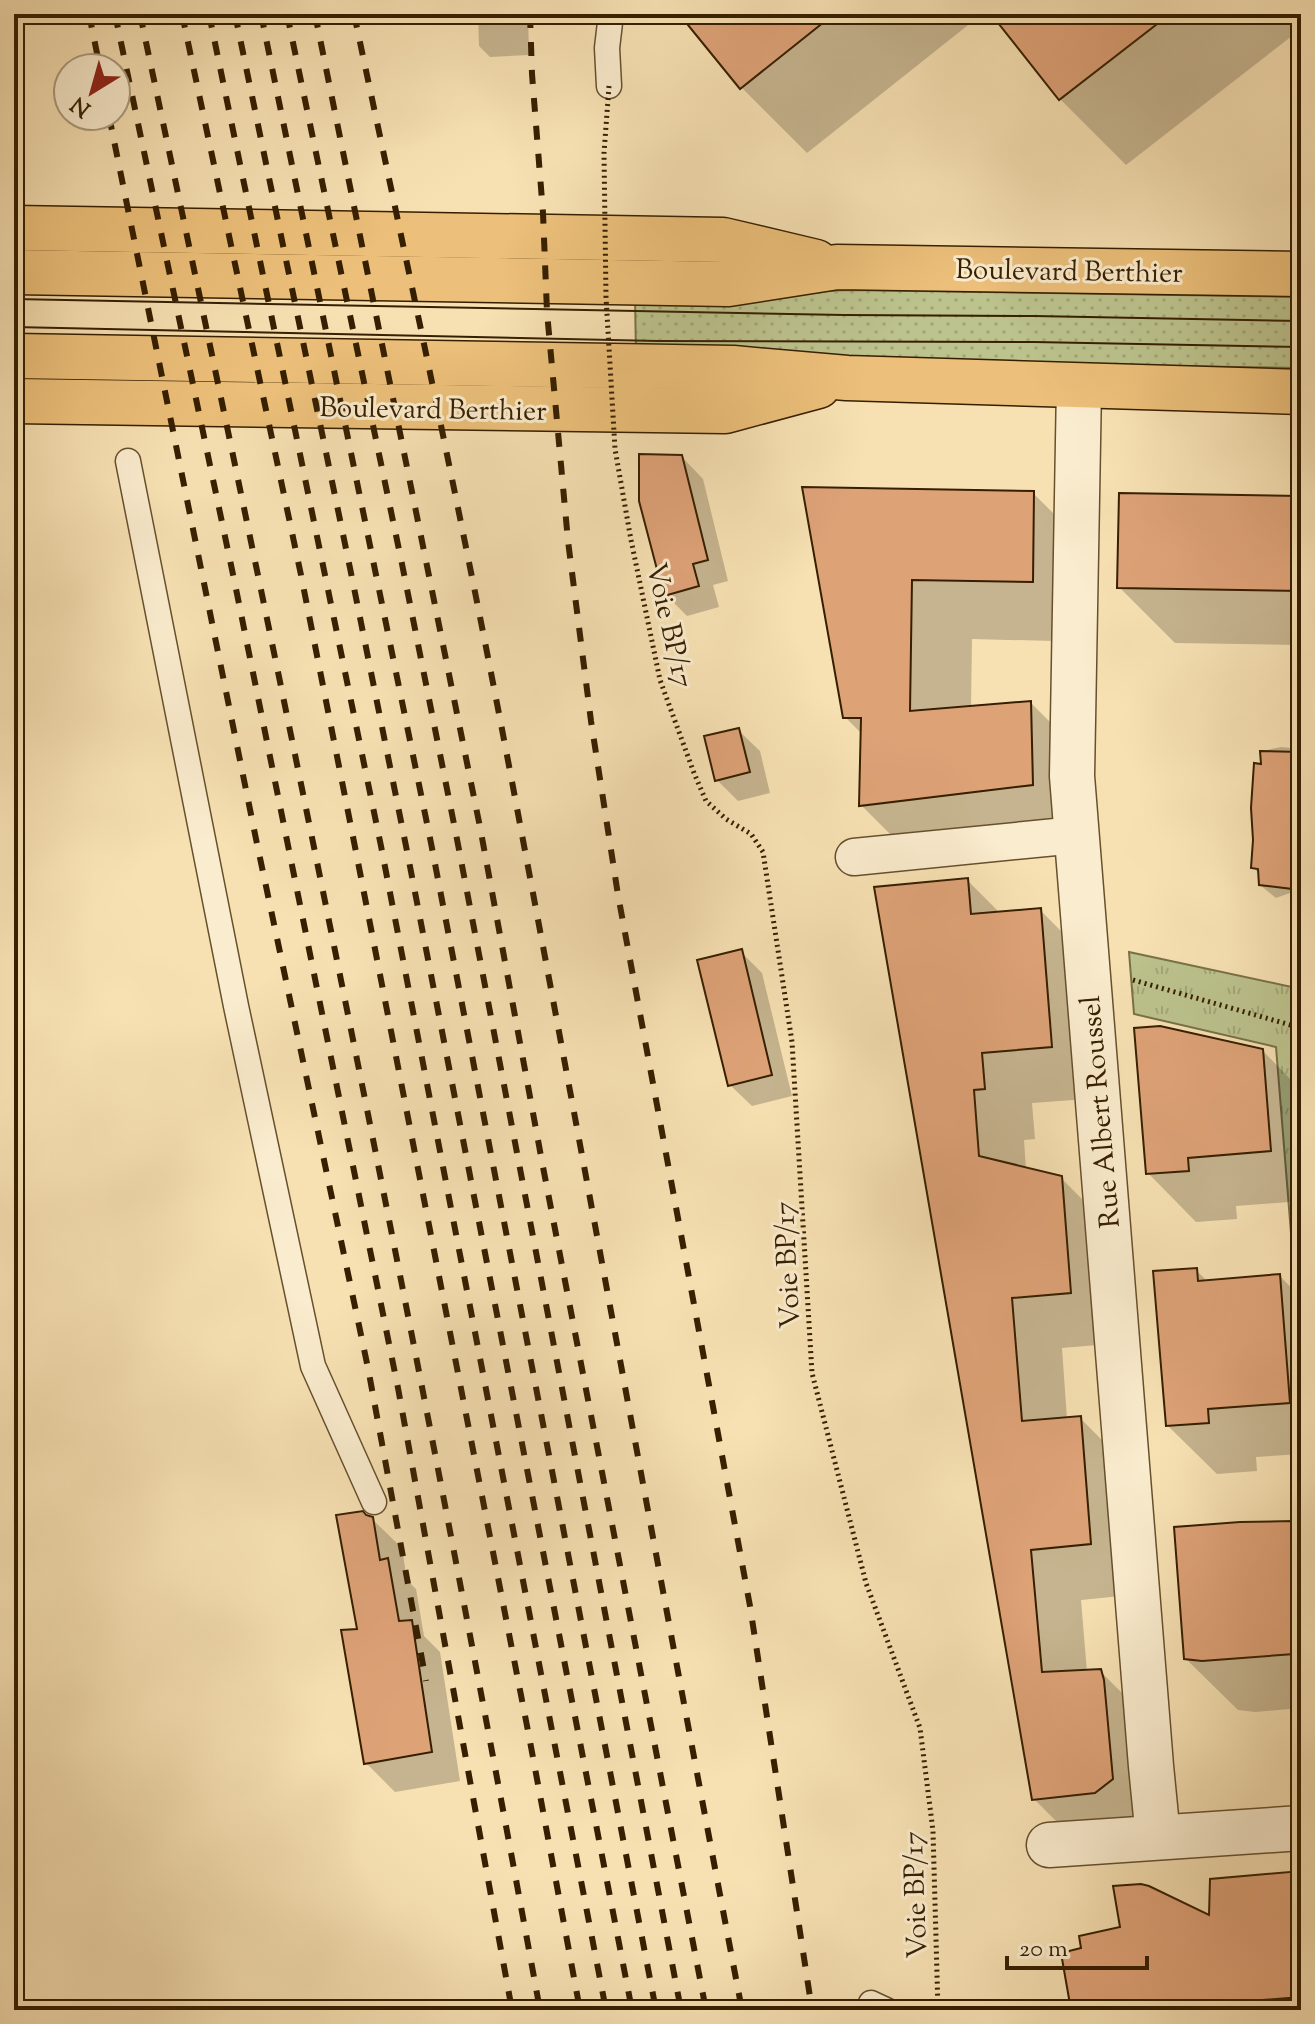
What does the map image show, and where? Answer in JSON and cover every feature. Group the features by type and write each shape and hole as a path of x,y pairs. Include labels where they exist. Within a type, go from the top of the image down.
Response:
{"main road":[{"name":"Boulevard Berthier","path":"14,228 723,240 837,267"},
{"name":"Boulevard Berthier","path":"14,272 728,284 837,267 1301,274"},
{"name":"Boulevard Berthier","path":"14,356 733,368 847,378 1301,392"},
{"name":"Boulevard Berthier","path":"14,401 725,411 847,378"}],"street":[{"name":"Rue Albert Roussel","path":"1079,386 1072,776 1158,1837"},
{"path":"854,857 1076,835"},
{"path":"1049,1845 1301,1828"}],"lane":[{"path":"609,86 607,48 611,14"},
{"path":"128,461 233,991 313,1366 374,1502"}],"path":[{"name":"Voie BP/17","path":"609,86 604,153 606,297 615,449 660,680 694,773 706,801 726,819 751,834 763,852 792,1042 812,1373 866,1583 920,1728 933,1831 938,2010"},
{"path":"1090,996 1131,980 1301,1028"}],"green space":[{"path":"851,290 1301,297 1301,368 818,361 636,355 635,297"},
{"path":"1129,952 1301,989 1301,1357 1276,1047 1134,1014"}],"building":[{"path":"679,14 834,14 740,89"},
{"path":"991,14 1170,14 1059,100"},
{"path":"639,454 682,455 708,560 693,564 699,586 664,596 639,501"},
{"path":"802,487 1034,491 1033,582 912,580 910,711 1031,701 1033,785 859,806 861,718 843,718"},
{"path":"1119,493 1301,496 1301,591 1117,588"},
{"path":"739,728 750,772 715,781 704,736"},
{"path":"1260,751 1301,752 1301,890 1259,885 1258,869 1251,868 1254,763 1261,764"},
{"path":"968,878 971,914 1041,908 1052,1047 982,1053 985,1089 974,1090 979,1156 1062,1176 1071,1293 1012,1298 1022,1421 1081,1416 1091,1544 1031,1550 1042,1672 1101,1669 1113,1779 1095,1793 1032,1800 874,887"},
{"path":"742,949 772,1075 728,1086 697,960"},
{"path":"1160,1026 1263,1049 1271,1151 1188,1158 1189,1171 1146,1174 1134,1028"},
{"path":"1197,1268 1198,1281 1280,1274 1290,1403 1208,1409 1209,1423 1166,1426 1153,1271"},
{"path":"363,1511 373,1517 380,1560 388,1558 399,1621 412,1620 432,1752 364,1764 341,1630 357,1629 336,1515"},
{"path":"1292,1521 1297,1588 1294,1654 1202,1661 1184,1659 1174,1527"},
{"path":"1301,1871 1301,1997 1185,2006 1185,2010 1071,2010 1061,1953 1081,1948 1079,1936 1120,1927 1113,1886 1149,1886 1209,1915 1210,1879"}],"tram line":[{"path":"14,299 1301,321"},
{"path":"14,327 658,341 1034,342 1301,347"}],"railway":[{"path":"89,14 97,52"},
{"path":"115,14 235,584 398,1388 512,2010"},
{"path":"140,14 347,1010 446,1510 540,2010"},
{"path":"182,14 301,575 580,2010"},
{"path":"209,14 381,846 606,2010"},
{"path":"235,14 407,851 632,2010"},
{"path":"261,14 431,843 656,2010"},
{"path":"287,14 456,834 681,2010"},
{"path":"315,14 480,827 706,2010"},
{"path":"354,14 503,732 742,2010"},
{"path":"530,14 547,312 568,541 591,721 618,895 750,1606 812,2010"},
{"path":"112,132 256,839 368,1368 426,1681"}]}
